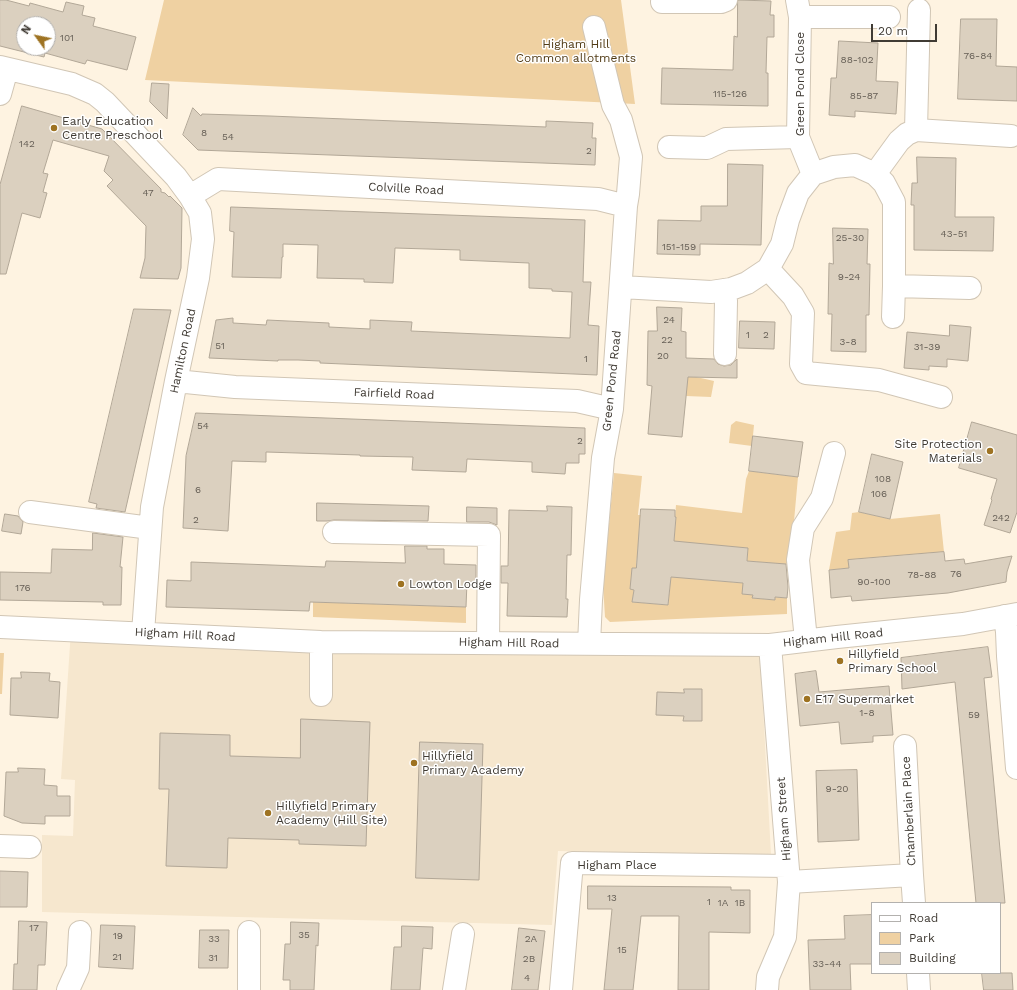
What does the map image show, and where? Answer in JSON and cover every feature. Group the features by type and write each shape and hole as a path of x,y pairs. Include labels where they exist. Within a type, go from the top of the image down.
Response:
{"street":[{"path":"662,2 721,2 726,0"},
{"path":"798,8 889,17"},
{"name":"Green Pond Close","path":"798,8 798,137 813,174"},
{"path":"916,130 919,10"},
{"name":"Green Pond Road","path":"589,644 591,600 603,458 612,408 626,206 631,157 621,120 613,105 594,27"},
{"path":"0,94 4,68"},
{"name":"Hamilton Road","path":"4,68 72,84 95,94 105,102 176,177 200,213 203,239 198,278 176,381 152,507 143,633"},
{"path":"875,174 899,141 907,134 916,130 1011,136"},
{"path":"669,147 707,148 726,139 798,137"},
{"path":"621,287 712,292 747,283 768,269 782,244 788,220 798,193 813,174 834,167 855,165 875,174 884,183 894,202 893,317"},
{"name":"Colville Road","path":"190,196 218,179 598,199 626,206"},
{"path":"768,269 793,296 802,313 801,364 806,373 879,380 942,397"},
{"path":"894,286 970,288"},
{"path":"724,290 726,301 724,354"},
{"name":"Fairfield Road","path":"176,381 234,387 577,401 612,408"},
{"path":"806,640 798,560 803,528 822,498 834,453"},
{"path":"30,512 150,528"},
{"path":"334,532 489,536 488,643"},
{"path":"1011,615 1008,632 1008,656 1017,768"},
{"name":"Higham Hill Road","path":"0,627 321,642 770,645 963,624 1011,615"},
{"path":"321,642 321,696"},
{"name":"Higham Street","path":"767,990 768,977 785,937 788,874 770,645"},
{"name":"Chamberlain Place","path":"905,746 914,902"},
{"path":"0,846 30,847"},
{"name":"Higham Place","path":"561,990 572,863 788,874"},
{"name":"Chamberlain Place","path":"788,874 912,875"},
{"path":"68,990 78,968 80,932"},
{"path":"249,932 249,990"},
{"path":"454,990 463,934"},
{"path":"918,974 919,990"}],"shaded area":[{"name":"Hillyfield Primary Academy","path":"71,630 760,652 771,855 558,851 552,925 42,912 42,835 73,836 75,780 61,779"}],"green space":[{"name":"Higham Hill Common allotments","path":"164,0 621,0 635,104 145,80"},
{"path":"683,374 714,381 711,397 686,396"},
{"path":"736,421 754,425 752,446 729,443 731,425"},
{"path":"749,471 798,477 790,565 747,561 748,548 695,579 743,583 753,595 752,598 775,600 775,597 787,598 787,614 610,622 605,617 603,585 614,473 642,476 638,515 641,515 636,568 630,589 634,590 632,602 668,605 676,505 742,513 746,479"},
{"path":"859,512 890,519 940,514 944,552 849,560 849,568 829,570 836,532 850,530 852,513"},
{"path":"313,602 466,607 466,623 313,617"},
{"path":"0,653 4,653 2,694 0,694"}],"building":[{"path":"0,0 6,0 29,6 30,3 63,12 66,2 84,6 82,15 95,18 93,26 136,37 127,70 87,60 85,64 56,56 56,16 16,16 16,50 0,46"},
{"path":"738,0 771,1 770,15 774,15 774,37 767,37 766,73 768,73 768,106 661,104 662,68 733,70 734,36 737,37"},
{"path":"961,19 997,19 996,66 1017,67 1017,101 958,99"},
{"path":"839,41 878,43 876,81 898,82 896,114 855,111 855,117 829,115 831,78 836,78"},
{"path":"152,83 169,84 167,119 150,102"},
{"path":"22,106 102,129 161,189 161,192 165,193 169,197 170,196 182,208 181,268 178,279 140,278 145,258 146,226 107,186 113,180 104,171 109,156 53,140 43,173 48,174 43,192 47,193 40,218 22,213 6,274 0,274 0,185"},
{"path":"193,108 201,116 202,114 270,116 546,127 546,121 593,123 592,138 596,138 595,165 198,150 183,135"},
{"path":"917,157 956,158 955,217 994,217 993,251 914,250 914,205 911,205 912,183 917,183"},
{"path":"728,164 763,165 761,245 700,244 700,255 657,254 658,220 701,221 701,206 727,206"},
{"path":"231,207 585,220 583,282 591,282 588,325 599,326 597,375 320,363 320,361 298,360 278,361 209,358 216,320 233,318 233,323 266,325 267,320 329,323 329,327 370,329 370,320 412,322 411,331 570,338 572,292 529,288 529,263 460,260 460,250 395,248 393,283 364,282 364,279 317,278 318,245 283,244 281,278 232,277 234,232 230,231"},
{"path":"833,228 868,229 867,264 870,264 869,315 866,315 866,352 831,351 832,314 828,314 829,263 833,264"},
{"path":"657,307 682,308 681,331 686,332 686,358 714,359 718,364 724,366 731,365 737,359 737,378 688,377 682,437 648,434 652,386 647,385 648,331 657,331"},
{"path":"134,309 171,310 125,512 96,508 97,504 89,502"},
{"path":"740,321 775,322 774,349 739,348"},
{"path":"950,325 971,327 968,361 947,359 947,367 929,366 929,370 904,368 907,332 949,336"},
{"path":"196,413 585,428 585,454 579,454 579,463 566,463 565,474 532,472 532,462 467,459 466,472 412,470 413,457 266,452 266,462 232,461 228,531 183,528 186,456"},
{"name":"Site Protection Materials","path":"972,422 1017,435 1017,512 1010,533 984,525 997,479 959,468"},
{"path":"753,436 803,442 798,477 749,471"},
{"path":"872,454 903,462 890,519 859,512"},
{"path":"317,503 429,506 428,521 317,521"},
{"path":"547,506 572,507 571,555 567,555 567,617 507,616 508,583 501,583 501,566 508,566 509,510 547,511"},
{"path":"467,507 497,508 497,525 489,522 467,522"},
{"path":"641,509 675,510 676,517 674,541 748,548 747,561 786,564 788,587 787,598 775,597 775,600 752,598 753,595 742,594 743,583 671,577 668,605 632,602 634,590 630,589 632,568 636,568"},
{"path":"5,514 18,516 23,522 21,534 2,531"},
{"path":"93,533 123,537 120,567 122,567 121,605 103,605 103,602 0,600 0,572 51,573 52,549 92,550"},
{"path":"405,546 427,546 427,549 444,549 444,564 476,565 476,582 467,582 466,607 310,602 309,611 166,607 167,580 191,581 191,562 325,567 326,561 405,563"},
{"path":"944,552 945,561 964,559 965,564 1012,556 1007,572 1006,582 948,593 852,601 851,596 831,598 829,570 849,568 848,560"},
{"path":"988,647 992,677 984,678 1005,903 976,902 955,682 902,689 901,658"},
{"path":"816,671 819,692 889,686 893,735 873,736 873,742 841,744 839,722 800,726 795,674"},
{"path":"21,672 50,673 49,681 60,682 58,718 10,715 11,678 21,678"},
{"path":"684,689 702,689 702,721 683,721 684,716 656,715 657,692 684,693"},
{"name":"Hillyfield Primary Academy (Hill Site)","path":"301,719 370,722 366,846 299,844 299,840 228,838 227,868 166,866 169,789 159,789 160,733 230,735 230,756 300,758"},
{"path":"420,742 483,744 479,880 416,878"},
{"path":"18,768 45,769 44,785 57,786 57,796 70,796 70,816 45,816 45,824 22,823 4,816 6,772 18,772"},
{"path":"857,770 859,840 818,842 816,771"},
{"path":"0,871 28,872 27,907 0,907"},
{"path":"588,886 731,887 731,890 750,890 750,933 709,932 709,990 678,990 679,916 641,916 633,990 604,990 612,909 588,909"},
{"path":"871,915 871,964 850,964 851,990 810,990 808,940 845,939 844,916"},
{"path":"19,921 47,922 45,965 38,965 37,990 13,990 14,964 17,964"},
{"path":"291,922 319,923 318,946 316,945 314,990 290,990 290,980 283,980 285,944 290,944"},
{"path":"101,925 135,926 133,969 99,967"},
{"path":"402,926 433,927 432,949 423,948 420,990 391,990 394,947 401,947"},
{"path":"519,928 545,931 538,990 512,990"},
{"path":"200,930 229,930 228,968 199,968"},
{"path":"1012,973 1013,990 984,990 982,974"}],"place":[{"name":"Early Education Centre Preschool","path":"54,128"},
{"name":"Site Protection Materials","path":"990,451"},
{"name":"Lowton Lodge","path":"401,584"},
{"name":"Hillyfield Primary School","path":"840,661"},
{"name":"E17 Supermarket","path":"807,699"},
{"name":"Hillyfield Primary Academy","path":"414,763"},
{"name":"Hillyfield Primary Academy (Hill Site)","path":"268,813"}]}
